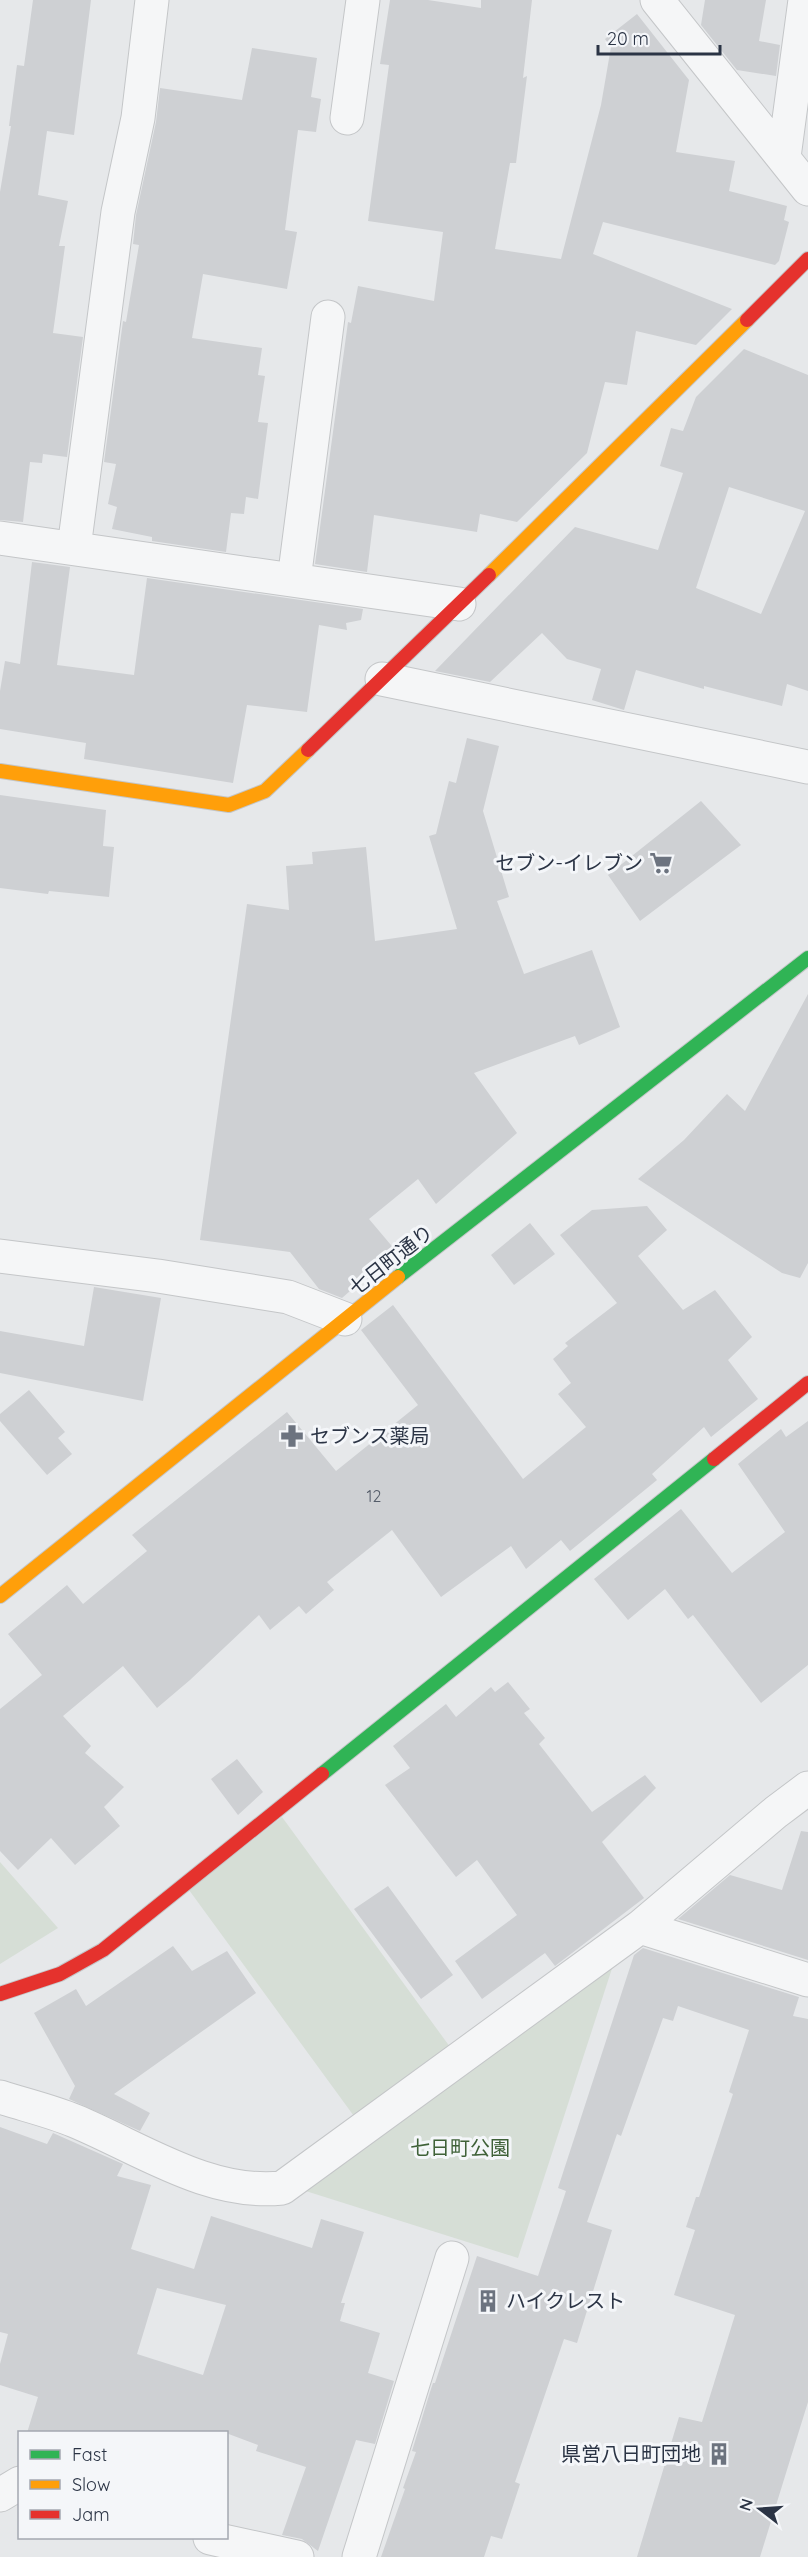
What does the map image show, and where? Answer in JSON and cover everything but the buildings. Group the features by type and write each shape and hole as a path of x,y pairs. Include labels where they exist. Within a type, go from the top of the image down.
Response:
{"main road":[{"path":"0,771 229,806 265,791 459,604 808,259"},
{"name":"七日町通り","path":"0,1596 345,1319 808,958"},
{"path":"0,1994 60,1974 103,1950 808,1383"}],"street":[{"path":"74,548 118,212 138,118 152,0"},
{"path":"347,118 363,0"},
{"path":"657,0 808,189"},
{"path":"784,157 805,0"},
{"path":"294,580 328,317"},
{"path":"0,538 459,604"},
{"path":"382,679 808,768"},
{"path":"0,1256 158,1276 288,1297 345,1319"},
{"path":"0,2097 73,2121 153,2158 211,2180 261,2190 282,2188 640,1927 776,1812 808,1788"},
{"path":"640,1927 808,1980"},
{"path":"359,2557 453,2258"},
{"path":"0,2469 18,2474"},
{"path":"0,2495 18,2484"},
{"path":"215,2539 297,2557"}],"green space":[{"name":"七日町公園","path":"282,1817 453,2051 618,1950 518,2258 293,2187 367,2134 189,1890"},
{"path":"0,1862 58,1928 0,1964"}],"traffic: fast":[{"path":"398,1277 808,958"},
{"path":"322,1774 714,1459"}],"traffic: slow":[{"path":"489,575 747,320"},
{"path":"0,771 229,805 265,791 308,750"},
{"path":"0,1596 398,1277"}],"traffic: jam":[{"path":"747,320 808,259"},
{"path":"308,750 489,575"},
{"path":"714,1459 808,1383"},
{"path":"0,1994 60,1974 103,1950 322,1774"}],"place":[{"name":"セブン-イレブン","path":"661,863"},
{"name":"セブンス薬局","path":"292,1436"},
{"name":"ハイクレスト","path":"488,2301"},
{"name":"県営八日町団地","path":"719,2454"}]}
